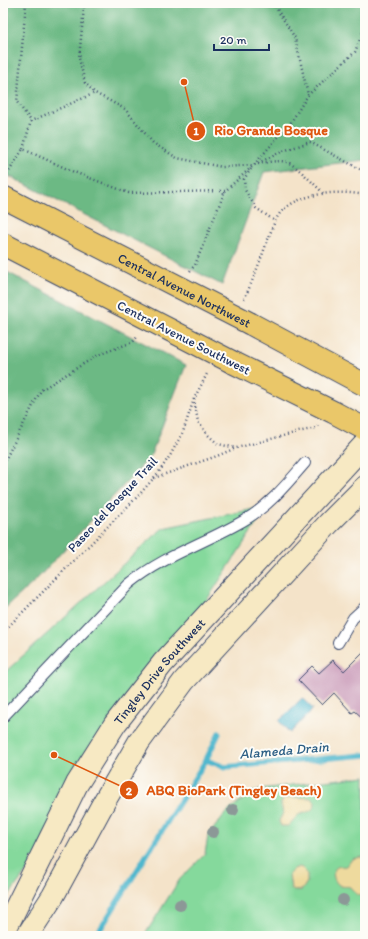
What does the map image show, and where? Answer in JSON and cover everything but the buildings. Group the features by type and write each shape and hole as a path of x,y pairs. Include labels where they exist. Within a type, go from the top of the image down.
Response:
{"main road":[{"name":"Central Avenue Northwest","path":"3,197 251,324 365,385"},
{"name":"Central Avenue Southwest","path":"3,244 365,429"}],"street":[{"name":"Tingley Drive Southwest","path":"3,934 77,784 115,724 162,663 365,444"},
{"name":"Tingley Drive Southwest","path":"27,936 53,896 104,802 139,742 184,680 329,523 365,487"}],"lane":[{"path":"3,717 129,584 148,569 160,562 221,533 256,513 305,463"},
{"path":"338,643 353,618 365,606"}],"path":[{"path":"26,3 18,102 31,122"},
{"path":"84,3 79,58 85,83 95,93 125,109 153,143 177,158 222,166 254,164 271,161 288,162 310,178 323,194"},
{"path":"273,3 295,38 308,96"},
{"path":"195,265 225,191 254,164 291,122 308,96 355,52 365,26"},
{"path":"3,182 23,149 31,122 95,93"},
{"path":"275,221 256,208 245,190 244,179 254,164 282,151 310,142 365,172"},
{"path":"23,149 74,172 129,193 225,191"},
{"path":"243,300 275,221 282,212 301,199 323,194 358,194 365,196"},
{"path":"3,464 41,390 98,354 133,342"},
{"name":"Paseo del Bosque Trail","path":"3,632 139,495 159,472 183,432 194,399 208,371"},
{"path":"194,399 198,422 208,435 218,444 236,448"},
{"path":"154,478 236,448 316,428"}],"green space":[{"path":"3,3 365,3 365,160 264,172 222,285 3,173"},
{"path":"3,270 186,365 150,457 35,581 3,610"},
{"path":"268,506 53,836 3,903 3,674 163,528"},
{"path":"365,776 365,936 144,936 180,879 205,854 208,836 224,815 252,792 260,789"}],"sand":[{"path":"289,797 312,798 315,802 314,808 298,815 288,826 281,826 279,821 283,813 281,804 283,799"},
{"path":"361,857 365,858 365,894 361,896 357,895 350,887 339,885 335,881 333,873 336,868 347,866 352,859"},
{"path":"299,867 307,873 307,882 302,890 294,891 291,889 289,874 294,869"}],"water":[{"path":"302,698 313,709 290,733 279,721"}],"waterway":[{"path":"96,936 206,760 219,733"},
{"name":"Alameda Drain","path":"206,760 225,767 365,755"}],"place":[{"name":"Rio Grande Bosque","path":"184,82"},
{"name":"ABQ BioPark (Tingley Beach)","path":"54,755"}]}
